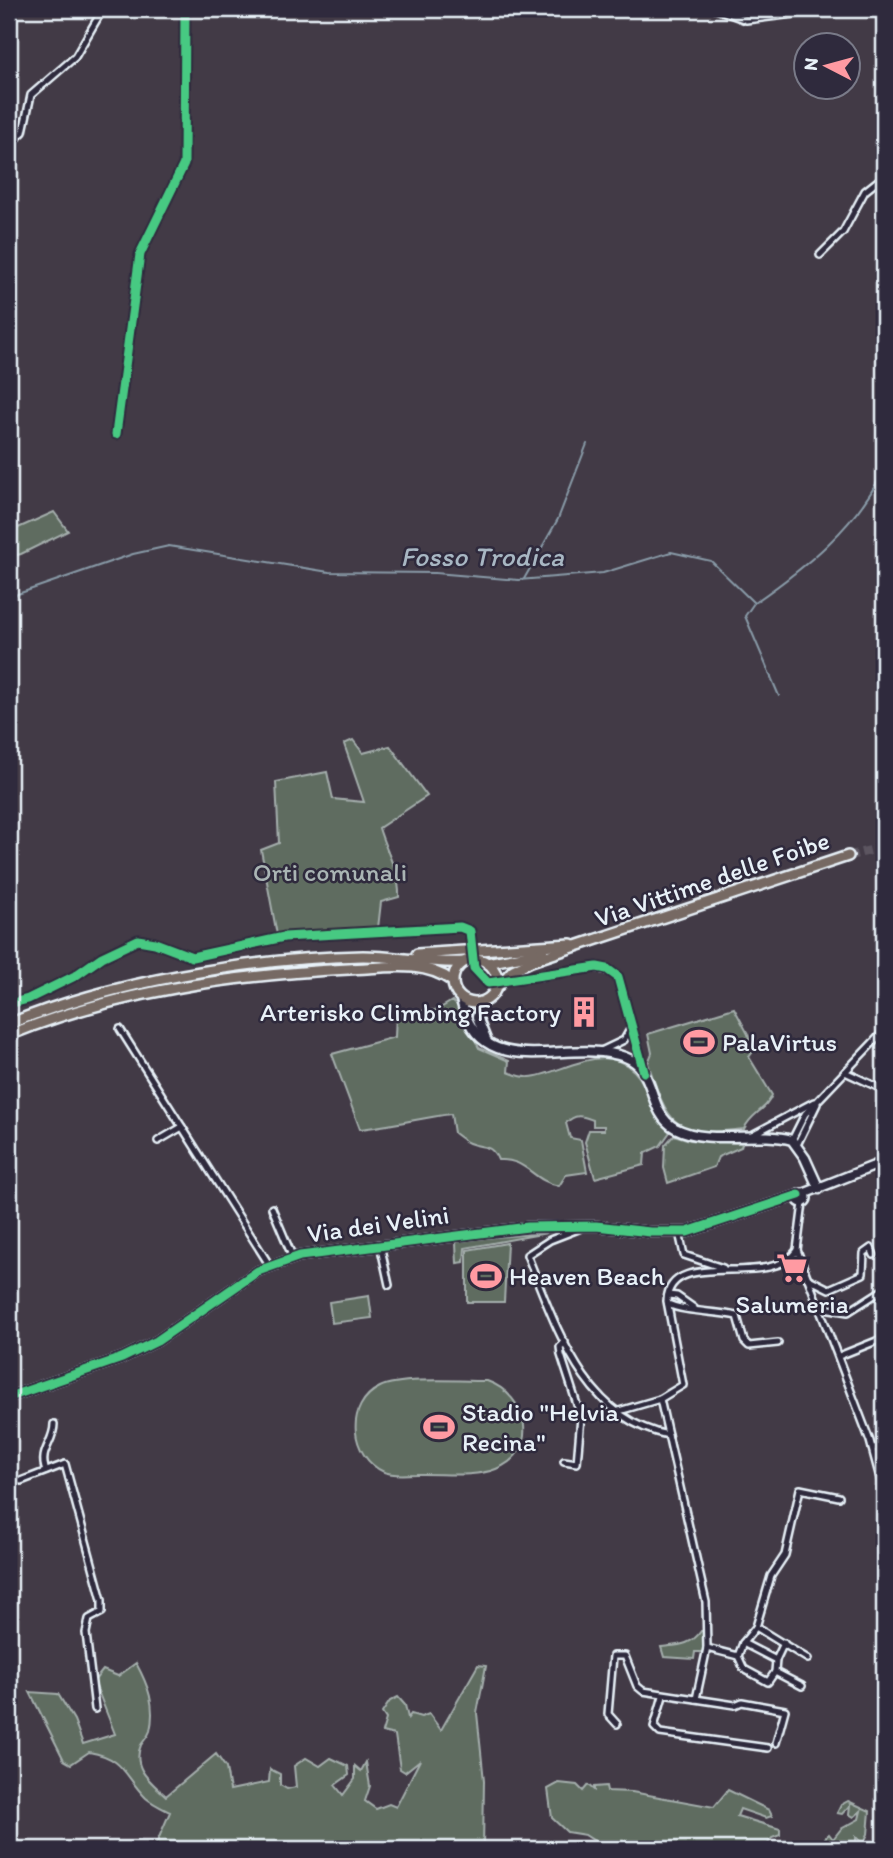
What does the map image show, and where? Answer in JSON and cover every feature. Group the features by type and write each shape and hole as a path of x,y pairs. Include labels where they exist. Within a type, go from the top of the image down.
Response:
{"main road":[{"name":"Via Vittime delle Foibe","path":"495,989 522,965 848,856"},
{"name":"Via Vittime delle Foibe","path":"487,963 590,943"},
{"path":"9,1024 93,996 152,982 256,965 364,956 489,952 590,943"},
{"path":"9,1035 85,1009 222,979 299,971 412,967 433,969 452,981 461,999 481,1003 495,989 496,975 487,963 475,959 464,962 364,956"},
{"path":"452,981 458,967 464,962"}],"street":[{"path":"9,145 23,132 31,95 75,57 103,9"},
{"path":"116,434 140,254 184,164 185,9"},
{"path":"716,9 746,20 834,9"},
{"path":"820,255 843,232 865,191 884,176"},
{"path":"9,1004 28,999 75,976 102,957 138,940 155,943 192,957 284,937 454,927 468,929 472,946"},
{"path":"537,977 597,967 607,969 618,977 644,1072 660,1114 675,1128 708,1135 795,1143"},
{"path":"461,999 474,1033 489,1045 504,1051 597,1052 631,1059 644,1072"},
{"path":"481,1003 477,1017 489,1045"},
{"path":"597,1052 616,1046 632,1026"},
{"path":"120,1029 270,1266"},
{"path":"795,1143 820,1098 884,1031"},
{"path":"845,1072 884,1090"},
{"path":"748,1137 820,1098"},
{"path":"158,1142 182,1127"},
{"path":"795,1143 819,1189"},
{"name":"Via dei Velini","path":"9,1397 122,1358 157,1341 258,1270 293,1258 497,1230 587,1226 680,1232 717,1224 783,1202 801,1201 819,1189 884,1162"},
{"path":"801,1201 797,1250 872,1448 884,1493"},
{"name":"Via dei Velini","path":"272,1208 293,1258"},
{"path":"587,1226 550,1240 527,1255 565,1342 593,1391 637,1424 668,1435"},
{"path":"680,1232 684,1255 733,1270"},
{"path":"380,1244 389,1285"},
{"path":"807,1278 829,1289 863,1274 864,1253 871,1248 874,1255"},
{"path":"619,1411 660,1399 683,1385 668,1304 669,1288 684,1275 780,1266 792,1258 797,1250"},
{"path":"818,1307 848,1312 884,1289"},
{"path":"668,1295 677,1296 694,1308"},
{"path":"668,1304 677,1309 694,1308 737,1316 744,1342 749,1346 778,1343"},
{"path":"839,1356 884,1338"},
{"path":"564,1461 577,1463 581,1417 561,1355 560,1347 565,1342"},
{"path":"660,1399 706,1602 706,1648 696,1699"},
{"path":"46,1471 42,1455 54,1433 54,1424"},
{"path":"872,1448 884,1447"},
{"path":"21,1481 65,1464 102,1600 102,1612 89,1619 86,1633 95,1709"},
{"path":"784,1643 776,1660 775,1672 768,1682 744,1669 738,1656 743,1643 756,1628 771,1577 785,1555 800,1489 839,1497"},
{"path":"756,1628 808,1659"},
{"path":"743,1643 776,1660"},
{"path":"706,1648 738,1656"},
{"path":"617,1724 608,1714 613,1656 625,1656 637,1686 643,1691 663,1696 734,1705 742,1702 785,1710 776,1744"},
{"path":"775,1672 802,1686"},
{"path":"663,1696 654,1727 660,1733 768,1748"}],"green space":[{"path":"54,512 68,531 9,557 9,532"},
{"name":"Orti comunali","path":"353,740 363,753 390,746 427,796 379,828 395,871 399,897 381,902 378,928 277,935 261,850 279,843 276,782 327,772 333,799 364,802 344,744"},
{"path":"452,1001 459,1007 479,1048 509,1061 508,1072 530,1077 595,1059 622,1062 640,1078 654,1110 670,1132 660,1146 645,1153 644,1165 595,1178 585,1142 589,1130 604,1130 604,1126 593,1126 593,1120 586,1117 573,1118 566,1123 570,1138 581,1140 587,1172 566,1175 559,1186 542,1180 516,1163 498,1160 490,1149 463,1140 454,1133 451,1114 360,1129 332,1054 395,1037 396,1013 437,1010"},
{"path":"734,1008 748,1034 752,1053 749,1057 772,1095 744,1129 702,1131 688,1128 668,1113 661,1100 648,1063 652,1053 648,1034"},
{"path":"674,1135 690,1140 742,1143 741,1147 718,1157 714,1167 668,1183 664,1168 665,1145"},
{"path":"547,1233 465,1248 464,1262 457,1263 456,1243 460,1240"},
{"name":"Heaven Beach","path":"507,1243 504,1302 467,1302 467,1250"},
{"path":"369,1296 372,1318 332,1323 329,1302"},
{"path":"416,1381 487,1381 512,1398 524,1424 524,1437 519,1450 510,1461 487,1472 396,1474 384,1472 364,1455 358,1443 356,1417 368,1395 380,1387"},
{"path":"704,1631 703,1652 695,1652 694,1659 664,1657 661,1647 693,1640"},
{"path":"136,1663 147,1687 152,1713 150,1731 141,1745 139,1761 144,1774 166,1796 216,1754 226,1768 230,1790 269,1782 270,1769 280,1774 280,1785 287,1789 296,1787 294,1766 306,1758 320,1766 331,1758 348,1766 349,1775 335,1785 343,1795 355,1779 355,1766 361,1771 366,1762 370,1786 365,1801 376,1809 389,1804 396,1807 420,1760 405,1772 400,1769 395,1735 382,1732 386,1719 382,1713 390,1701 398,1697 405,1705 408,1718 411,1714 421,1717 429,1714 441,1730 478,1665 486,1666 477,1713 484,1781 483,1849 154,1849 170,1812 146,1798 123,1769 110,1759 89,1752 71,1764 64,1760 30,1692 58,1694 74,1720 83,1744 115,1734 94,1681 103,1670 118,1676"},
{"path":"559,1783 577,1785 583,1791 588,1785 594,1790 594,1787 606,1786 607,1791 632,1792 714,1807 728,1790 769,1810 772,1816 766,1818 740,1809 737,1816 780,1829 780,1835 772,1838 764,1849 758,1849 757,1846 755,1849 607,1849 585,1835 567,1832 552,1818 548,1789"},
{"path":"848,1801 870,1811 868,1834 863,1844 856,1837 856,1849 830,1849 825,1838 829,1834 833,1839 841,1829 859,1819 861,1811 854,1817 849,1814 850,1805 842,1814 837,1813 841,1805"}],"waterway":[{"path":"524,579 558,519 587,444"},
{"name":"Fosso Trodica","path":"9,597 133,554 169,546 329,572 435,573 519,580 603,573 671,552 711,561 754,603 828,544 859,509 884,469"},
{"path":"754,603 745,616 779,696"}],"tunnel":[{"path":"848,856 884,847"},
{"path":"472,948 474,968 488,983 537,977"}],"cycle path":[{"path":"116,434 140,254 184,164 185,9"},
{"path":"9,1004 28,999 75,976 102,957 138,940 155,943 192,957 284,937 460,927 470,931 474,968 488,983 597,967 607,969 618,977 644,1072"},
{"path":"9,1397 122,1358 157,1341 258,1271 300,1256 528,1227 596,1226 650,1232 687,1232 799,1195"}],"place":[{"name":"Arterisko Climbing Factory","path":"584,1012"},
{"name":"PalaVirtus","path":"699,1042"},
{"name":"Salumeria","path":"792,1268"},
{"name":"Heaven Beach","path":"486,1276"},
{"name":"Stadio \"Helvia Recina\"","path":"439,1427"}]}
